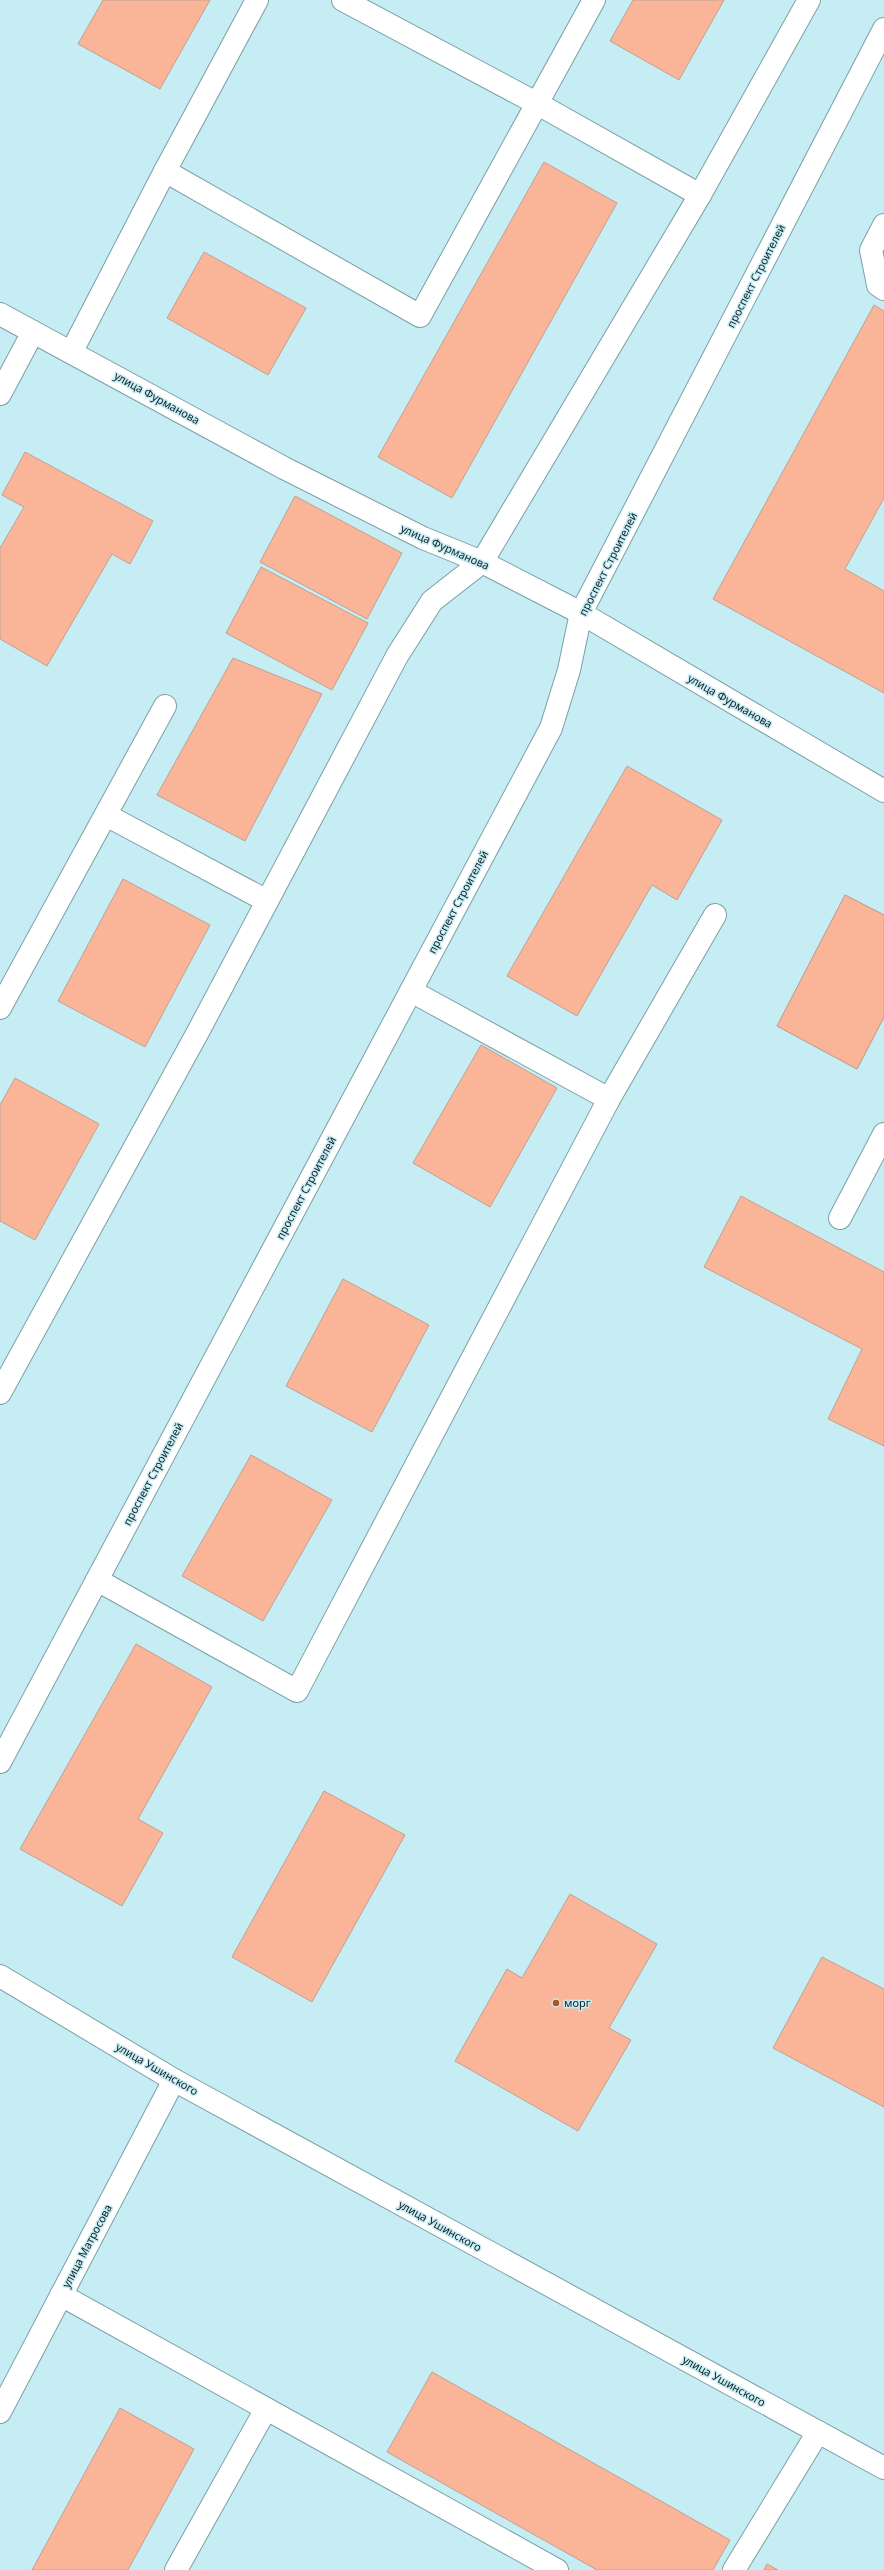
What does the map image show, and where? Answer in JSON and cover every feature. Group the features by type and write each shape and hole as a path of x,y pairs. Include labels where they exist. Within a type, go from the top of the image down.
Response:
{"street":[{"path":"72,351 165,171 257,0"},
{"path":"343,0 538,104 700,195"},
{"path":"165,171 420,316 594,0"},
{"path":"0,1393 405,643 432,600 482,562 700,195 809,0"},
{"name":"проспект Строителей","path":"0,1762 551,728 569,670 581,613 884,31"},
{"path":"884,225 871,250 878,285 884,289"},
{"name":"улица Фурманова","path":"0,314 72,351 284,468 423,538 482,562 581,613 884,791"},
{"path":"0,394 33,332"},
{"path":"0,1008 165,706"},
{"path":"106,815 267,901"},
{"path":"97,1580 297,1691 609,1099 715,915"},
{"path":"411,991 609,1099"},
{"path":"840,1218 884,1134"},
{"name":"улица Ушинского","path":"0,1976 174,2080 884,2468"},
{"name":"улица Матросова","path":"0,2412 174,2080"},
{"path":"61,2295 557,2570"},
{"path":"176,2570 266,2409"},
{"path":"734,2570 818,2432"}],"building":[{"path":"103,0 210,0 160,89 78,44"},
{"path":"633,0 724,0 679,80 610,41"},
{"path":"544,162 617,203 452,498 378,457"},
{"path":"204,252 306,308 268,375 167,318"},
{"path":"874,305 884,311 884,498 845,569 884,591 884,693 713,599"},
{"path":"25,452 153,521 130,564 112,554 47,666 0,639 0,548 24,507 2,495"},
{"path":"295,496 402,553 367,619 260,562"},
{"path":"261,567 368,623 332,690 226,633"},
{"path":"233,658 322,694 245,841 157,795"},
{"path":"627,766 722,820 677,900 652,885 577,1016 507,976"},
{"path":"123,879 210,925 145,1047 58,1001"},
{"path":"845,895 884,915 884,1017 857,1069 777,1026"},
{"path":"845,895 884,915 884,1017 857,1069 777,1026"},
{"path":"481,1045 557,1088 490,1207 413,1163"},
{"path":"15,1078 99,1124 35,1240 0,1221 0,1105"},
{"path":"741,1196 884,1272 884,1446 828,1419 862,1349 704,1267"},
{"path":"343,1279 429,1325 372,1432 286,1386"},
{"path":"251,1455 332,1500 263,1621 182,1576"},
{"path":"136,1644 212,1687 138,1819 163,1833 122,1906 20,1849"},
{"path":"324,1791 405,1835 312,2002 232,1957"},
{"name":"морг","path":"570,1894 657,1944 609,2028 631,2040 578,2131 455,2061 507,1969 522,1978"},
{"path":"822,1957 884,1989 884,2107 773,2048"},
{"path":"432,2372 730,2540 713,2570 597,2570 387,2452"},
{"path":"120,2408 194,2449 128,2570 32,2570"},
{"path":"767,2564 778,2570 764,2570"}],"place":[{"name":"морг","path":"556,2003"}]}
